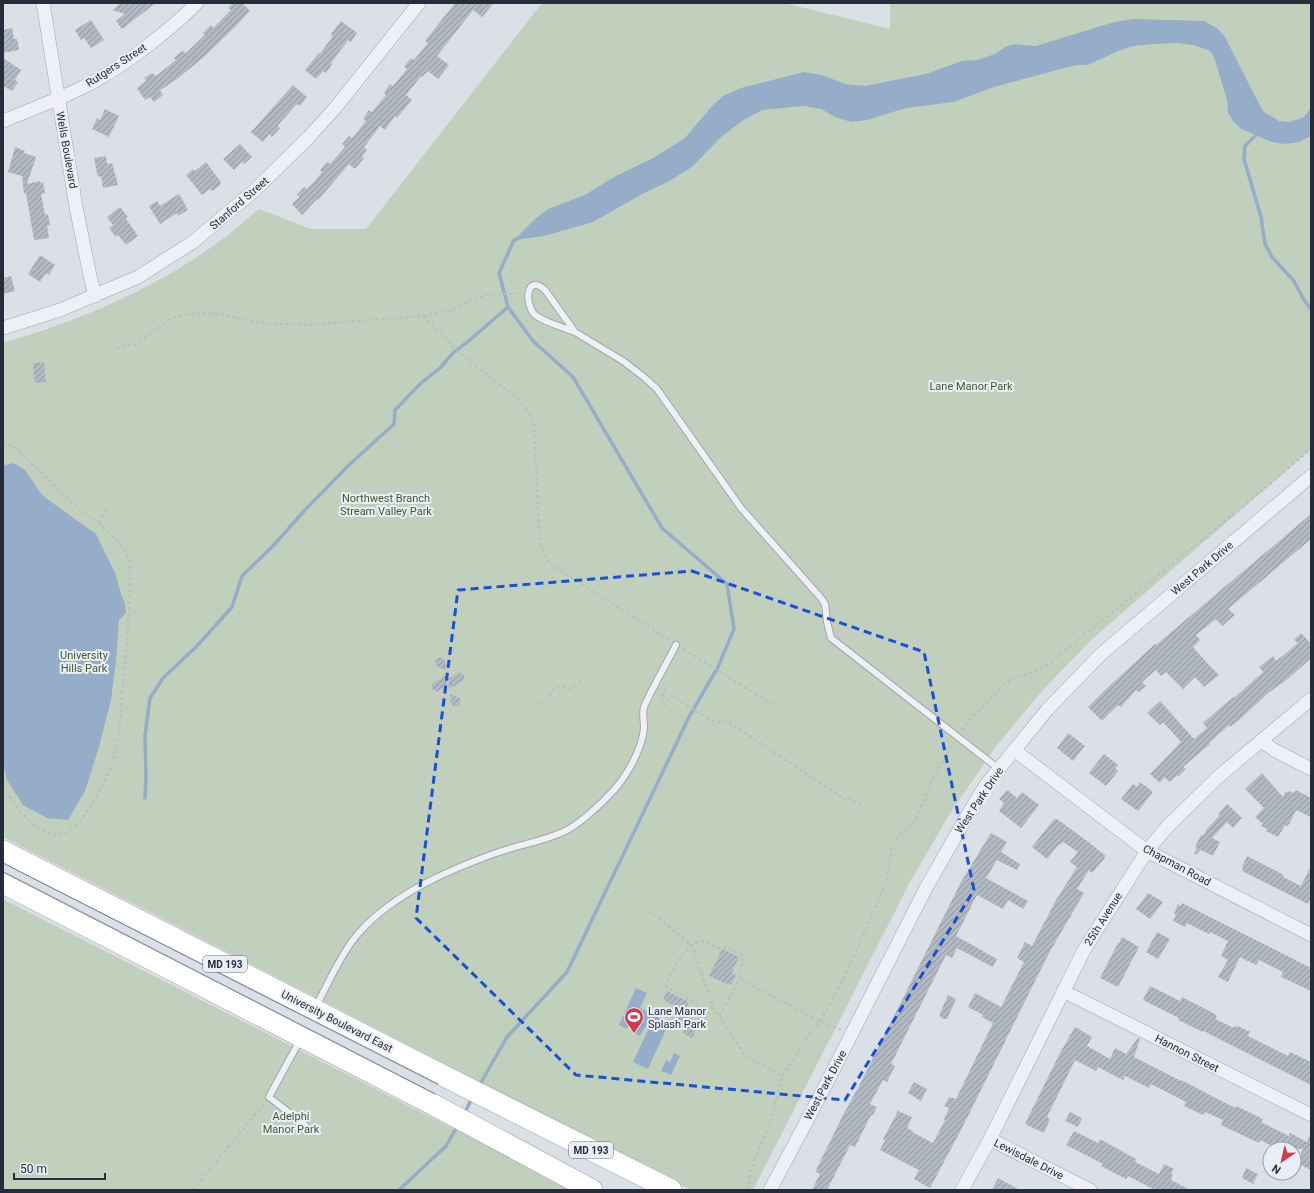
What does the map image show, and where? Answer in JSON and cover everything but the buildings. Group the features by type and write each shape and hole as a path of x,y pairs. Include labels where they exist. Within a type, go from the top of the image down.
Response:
{"main road":[{"name":"University Boulevard East","path":"3,851 671,1190"},
{"name":"MD 193","path":"3,883 302,1036 592,1190"}],"street":[{"name":"Wells Boulevard","path":"44,3 76,207 95,296"},
{"name":"Rutgers Street","path":"3,121 58,99 95,81 127,60 159,36 197,3"},
{"name":"Stanford Street","path":"3,328 60,310 95,296 138,276 193,242 255,190 309,137 336,107 419,3"},
{"name":"West Park Drive","path":"770,1190 852,1034 926,888 986,786 1060,695 1100,655 1311,476"},
{"name":"25th Avenue","path":"962,1190 990,1139 1084,950 1147,851 1167,827 1218,777 1311,699"},
{"path":"1261,741 1274,750 1311,769"},
{"name":"Chapman Road","path":"1014,750 1147,851 1311,935"},
{"name":"Hannon Street","path":"1064,991 1311,1116"},
{"name":"Lewisdale Drive","path":"990,1139 1090,1190"}],"lane":[{"path":"575,332 545,290 540,286 532,286 529,288 528,294 530,306 536,315 542,319 575,332 623,361 657,389 741,508 821,598 825,604 831,638 999,769"},
{"path":"315,1010 340,959 353,940 368,923 396,900 442,875 498,853 537,842 564,832 586,816 614,790 629,770 640,744 644,728 644,709 677,645"},
{"path":"302,1036 270,1097 305,1125"}],"path":[{"path":"116,348 136,344 169,320 178,316 208,313 261,323 304,324 423,316 451,310 471,300 487,295 516,293"},
{"path":"423,316 445,337 453,348 517,398 532,416 534,423 539,528 545,558 552,565 684,650 772,704"},
{"path":"3,442 16,448 74,505 99,523 115,538 124,549 130,564 128,636 116,748 110,771 102,788 81,821 68,831 58,834 44,831 29,821 12,802 3,786"},
{"path":"99,523 107,508"},
{"path":"540,702 545,701 554,688 563,687 571,689 583,680"},
{"path":"668,681 661,702 665,705 672,696 709,719 717,722 727,721 847,801 850,798 864,808 866,806"},
{"path":"649,911 692,945 713,1007 746,1057 783,1076"},
{"path":"704,1011 702,1007 667,987 667,983 674,966 692,945 702,941 718,948 726,947 743,956 740,979 719,1016"},
{"path":"740,979 820,1021 852,1034"},
{"path":"690,1017 713,1007"},
{"path":"193,1190 270,1097"}],"highlighted area":[{"path":"692,571 924,652 974,890 845,1100 576,1075 416,918 458,590"}],"green space":[{"path":"542,3 784,3 890,29 890,3 1311,3 1311,449 1091,640 1043,690 997,745 949,815 909,884 753,1190 691,1190 3,837 3,343 90,313 145,287 199,256 228,235 259,209 311,229 366,229"},
{"name":"Adelphi Manor Park","path":"3,899 511,1158 572,1190 3,1190"}],"water":[{"path":"1134,19 1204,21 1217,28 1225,37 1264,112 1279,121 1290,122 1304,117 1311,108 1311,136 1299,142 1284,144 1272,142 1241,129 1233,121 1228,112 1227,100 1214,57 1210,51 1193,45 1177,43 1133,46 1118,51 1088,65 1076,65 994,87 954,102 906,108 867,120 852,122 837,118 821,109 803,106 762,110 742,121 721,137 692,167 666,183 646,192 593,222 544,236 514,240 535,219 548,209 585,195 614,177 655,157 685,138 712,106 723,96 741,88 804,72 822,75 845,84 865,86 926,74 962,61 977,60 995,54 1005,47 1014,44 1036,46 1114,22"},
{"path":"13,463 24,469 43,496 96,534 115,573 125,604 126,613 119,620 111,700 99,747 85,791 68,820 47,818 23,805 7,780 3,762 3,466"},
{"path":"636,988 647,993 640,1008 669,1023 648,1069 633,1062 649,1028 645,1027 640,1036 631,1031 636,1021 632,1019 627,1029 619,1025"},
{"path":"674,1053 680,1056 671,1075 661,1071 666,1060 670,1062"}],"waterway":[{"path":"1260,133 1245,146 1244,159 1261,217 1265,244 1272,257 1294,281 1304,300 1311,309"},
{"path":"479,1086 507,1037 567,972 689,717 718,667 734,629 727,584 662,528 573,377 533,341 508,307 499,273 514,240 517,239"},
{"path":"145,798 145,735 150,698 163,678 196,647 232,607 242,576 273,546 305,510 348,466 394,424 395,410 421,383 440,368 452,354 508,307"},
{"path":"464,1114 472,1098"},
{"path":"399,1190 446,1146 458,1125"}],"tram line":[{"path":"3,863 438,1084"},
{"path":"3,872 435,1094"}],"place":[{"name":"Lane Manor Splash Park","path":"634,1034"}],"park label":[{"name":"Lane Manor Park","path":"971,386"},
{"name":"Northwest Branch Stream Valley Park","path":"386,504"},
{"name":"University Hills Park","path":"84,661"}]}
